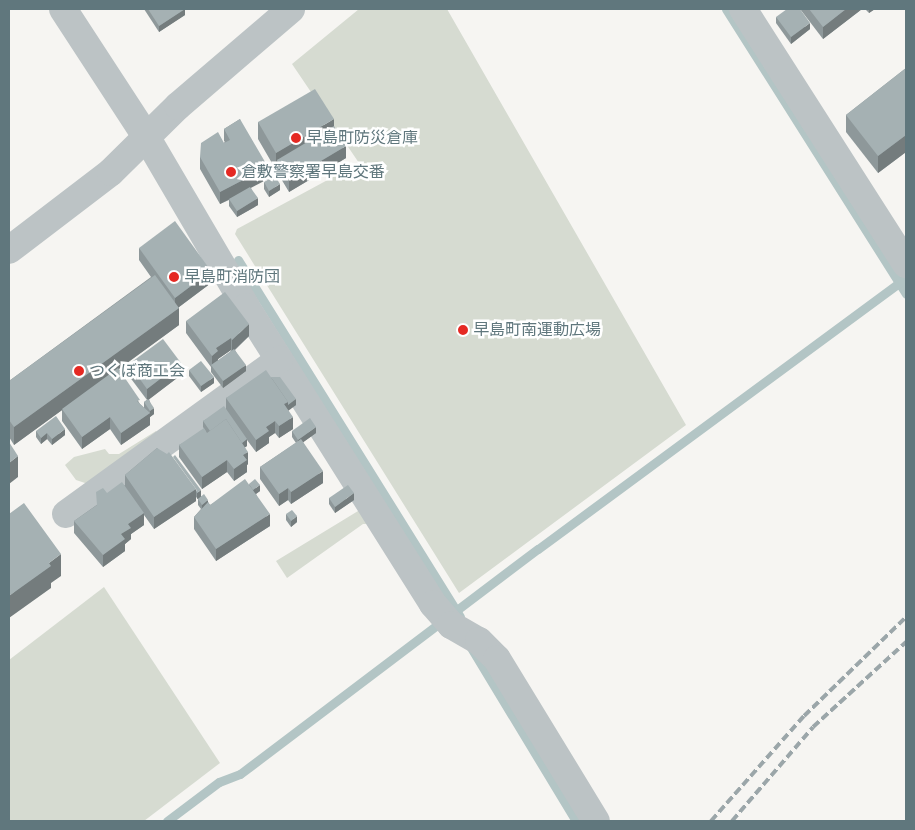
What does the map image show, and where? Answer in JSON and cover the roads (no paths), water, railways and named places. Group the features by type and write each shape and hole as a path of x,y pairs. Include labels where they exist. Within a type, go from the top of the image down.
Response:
{"street":[{"path":"63,9 147,138 279,360 458,628 497,659 596,821"},
{"path":"9,250 111,172 178,106 291,9"},
{"path":"743,9 906,263"},
{"path":"66,514 279,360"}],"waterway":[{"path":"726,9 906,294"},
{"path":"238,260 460,617"},
{"path":"167,821 219,782 240,774 538,549 906,278"},
{"path":"470,646 576,821"}],"railway":[{"path":"711,821 804,716 906,617"},
{"path":"732,821 813,727 906,642"}],"place":[{"name":"早島町防災倉庫","path":"296,138"},
{"name":"倉敷警察署早島交番","path":"231,172"},
{"name":"早島町消防団","path":"174,277"},
{"name":"早島町南運動広場","path":"463,330"},
{"name":"つくぼ商工会","path":"79,371"}]}
